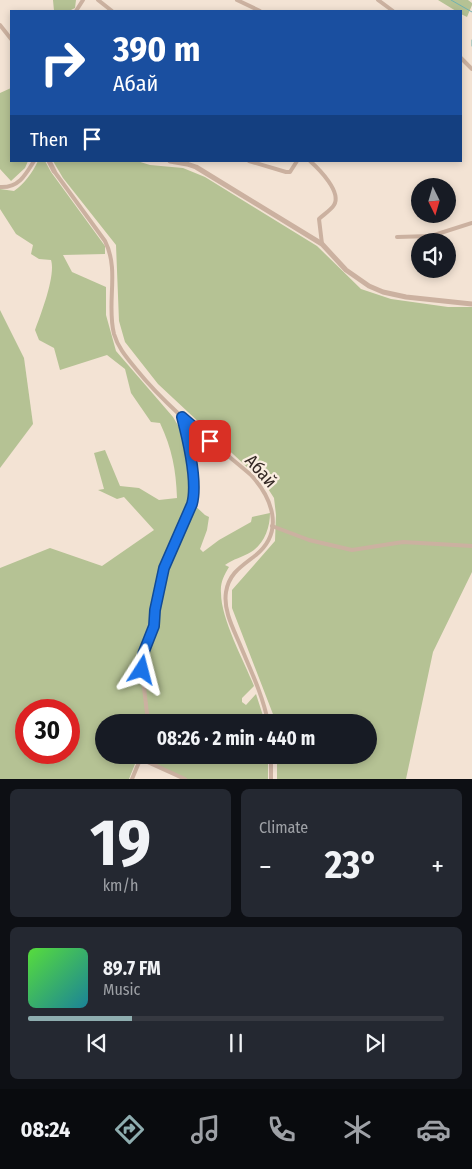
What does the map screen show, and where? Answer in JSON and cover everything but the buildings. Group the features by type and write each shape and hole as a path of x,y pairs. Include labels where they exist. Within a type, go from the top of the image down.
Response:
{"street":[{"path":"98,0 111,10"},
{"path":"237,0 258,10"},
{"path":"378,0 392,10"},
{"path":"0,25 10,38"},
{"path":"462,59 472,69"},
{"path":"0,187 13,186 19,182 33,162"},
{"name":"Абай","path":"50,162 54,171 110,249 113,274 112,321 120,347 146,382 182,417 251,475 261,486 271,506 272,526"},
{"path":"176,162 196,167 322,244 358,280 383,292 406,297 472,304"},
{"path":"252,162 290,172 296,162"},
{"path":"311,162 334,190 336,198 334,206 319,219 322,244"},
{"path":"397,237 431,236 472,224"},
{"path":"147,714 143,679 143,654 154,626 155,610 164,568 192,504 194,494 182,417"},
{"path":"266,714 262,698 227,612 226,594 231,577 264,546 272,526 309,540 352,550 403,542 472,546"},
{"path":"132,779 138,764"},
{"path":"155,764 185,779"},
{"path":"271,764 271,779"}],"green space":[{"path":"53,0 76,0 75,8 71,10 54,10"},
{"path":"438,0 468,0 472,3 467,17 462,14 462,10 454,10"},
{"path":"10,88 10,162 28,162 25,168 11,181 0,169 0,93"},
{"path":"37,162 46,162 105,246 105,254 63,255 72,272 106,287 106,315 116,351 173,417 183,434 189,469 191,502 209,517 207,530 200,549 203,552 219,540 251,522 252,517 270,513 269,524 263,540 256,549 225,565 229,567 221,586 225,615 254,686 242,698 242,702 246,705 256,694 262,714 95,714 95,764 135,764 129,779 0,779 0,568 50,548 102,566 154,530 124,497 117,499 98,490 104,489 94,453 105,450 120,486 139,488 159,500 177,498 173,459 164,432 160,423 151,422 131,393 125,369 107,355 60,370 54,348 39,340 35,330 50,285 51,260 39,259 31,254 33,245 16,234 0,209 0,189 14,191 25,181"},
{"path":"54,162 140,162 150,165 183,168 205,177 317,246 361,289 391,299 448,307 472,307 472,572 433,652 406,779 277,779 277,764 377,764 377,714 273,714 232,608 232,590 275,541 276,515 274,498 265,484 158,384 125,342 119,321 116,245 63,178"},
{"path":"0,310 24,358 33,424 0,468"},
{"path":"149,764 268,764 268,779 185,779"}],"waterway":[{"path":"451,0 472,12"},
{"path":"472,40 472,46"}],"route":[{"path":"142,670 143,654 153,632 155,610 164,568 192,504 194,494 194,482 182,417 210,441"}]}
